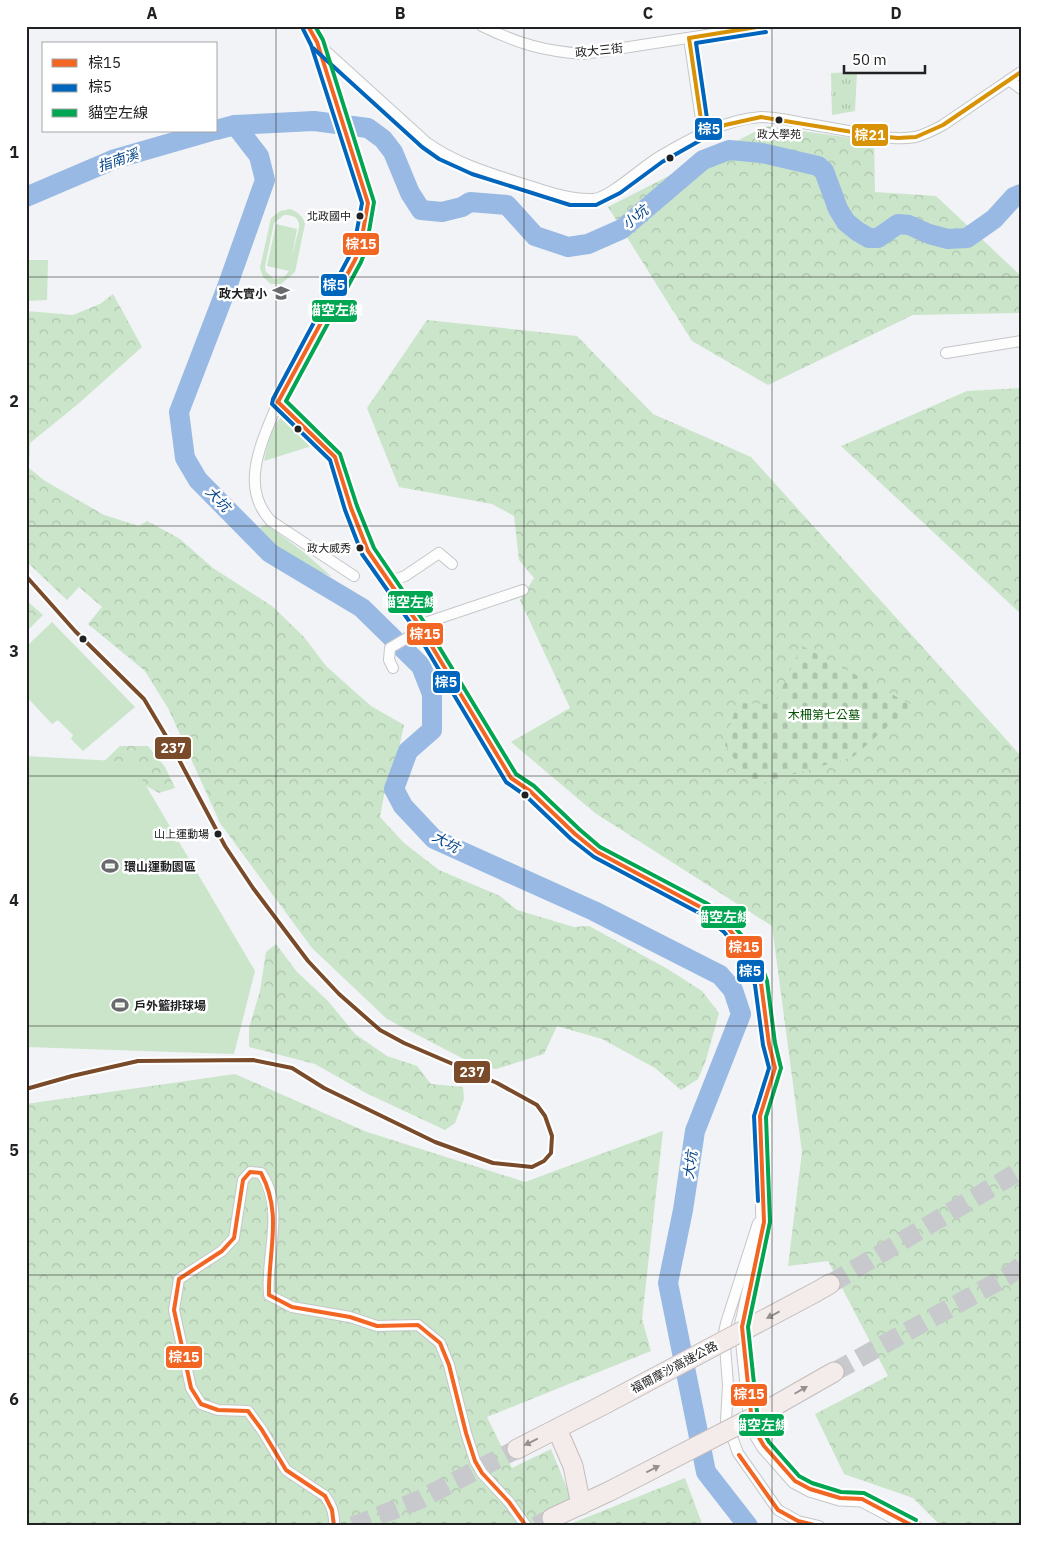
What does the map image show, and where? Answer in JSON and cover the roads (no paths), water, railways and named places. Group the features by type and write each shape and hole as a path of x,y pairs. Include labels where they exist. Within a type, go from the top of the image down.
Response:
{"highway":[{"name":"福爾摩沙高速公路","path":"518,1449 823,1288"},
{"path":"552,1518 610,1491 834,1372"},
{"path":"557,1429 573,1466 581,1505"}],"street":[{"path":"308,26 317,42 368,203 360,248 355,260 278,402 259,451 254,489 257,502 271,521 354,576"},
{"name":"政大三街","path":"482,26 526,45 554,52 584,54 766,26"},
{"path":"689,38 703,133"},
{"path":"317,42 426,142 442,154 474,168 571,199 596,199 617,188 659,157 703,133 725,125 761,118 780,119 883,137 916,137 937,128 1021,72"},
{"path":"1009,80 1021,89"},
{"path":"946,353 1021,341"},
{"path":"278,402 335,457 360,534 368,551 511,778 530,791 575,834 597,852 704,909 728,928 751,956 760,983 769,1044 775,1068 760,1116 764,1222 742,1327 751,1413 758,1436 764,1446 795,1481 810,1489 840,1498 862,1499 913,1526"},
{"path":"389,582 405,576 439,553 452,564"},
{"path":"393,668 389,660 390,648 416,630 523,590"},
{"path":"334,1526 330,1502 325,1496 289,1473 248,1411 218,1410 201,1404 191,1388 174,1310 179,1279 222,1251 234,1238 243,1180 250,1172 262,1173 270,1184 274,1221 268,1278 269,1296 292,1306 350,1318 377,1326 418,1325 440,1343 450,1365 466,1433 475,1461 526,1526"},
{"path":"764,1201 724,1333 728,1385 726,1421 738,1453 778,1510 798,1521 819,1526"}],"waterway":[{"name":"小坑","path":"218,129 235,125 314,121 368,128 383,139 393,152 410,193 421,210 442,212 462,207 470,202 507,205 535,236 568,247 588,244 622,229 703,160 729,150 762,153 818,166 824,171 838,209 846,222 869,238 878,238 898,224 909,225 929,234 948,239 967,238 994,219 1014,197 1021,194"},
{"name":"大坑","path":"235,125 259,156 265,180 227,287 179,412 185,458 198,480 270,553 362,608 421,666 432,694 432,730 408,751 394,789 403,806 434,839 594,911 720,975 733,990 741,1014 695,1131 683,1210 668,1283 706,1472 748,1526"},
{"name":"指南溪","path":"26,197 115,159 209,132"}],"tunnel":[{"path":"830,1284 1021,1170"},
{"path":"834,1372 1006,1277 1021,1266"},
{"path":"353,1526 419,1500 517,1449"},
{"path":"536,1526 552,1518"}],"place":[{"name":"政大學苑","path":"779,120"},
{"name":"北政國中","path":"360,216"},
{"name":"政大實小","path":"281,293"},
{"name":"政大威秀","path":"360,548"},
{"name":"山上運動場","path":"218,834"},
{"name":"環山運動園區","path":"110,866"},
{"name":"戶外籃排球場","path":"120,1005"}],"park label":[{"name":"木柵第七公墓","path":"824,714"}]}
